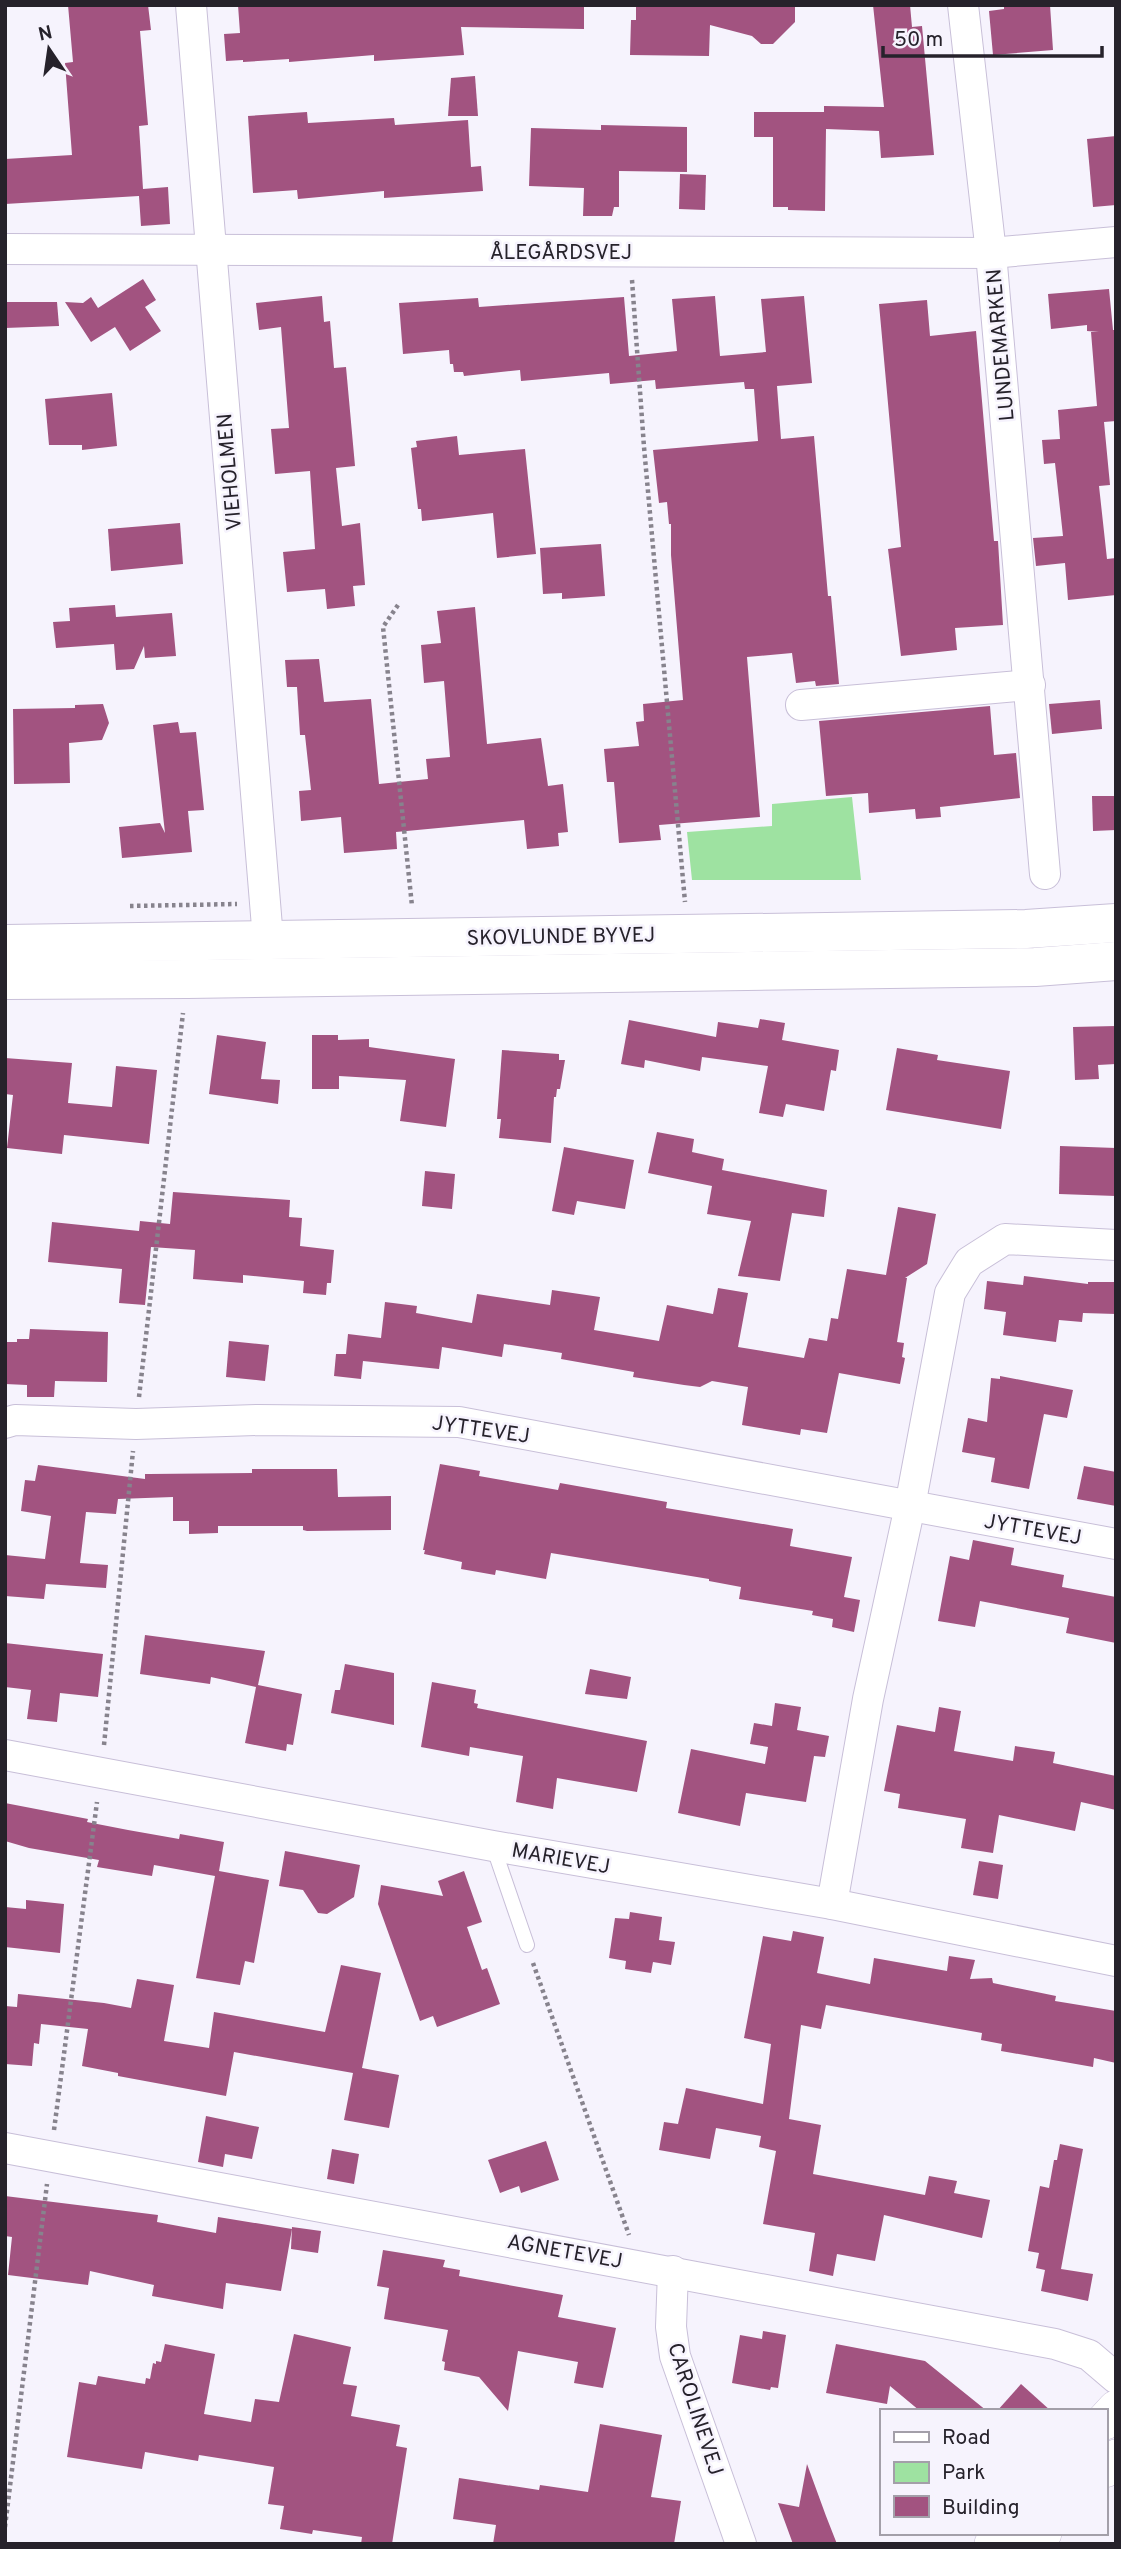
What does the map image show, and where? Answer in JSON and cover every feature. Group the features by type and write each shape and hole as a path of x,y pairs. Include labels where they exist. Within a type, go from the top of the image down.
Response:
{"main road":[{"name":"SKOVLUNDE BYVEJ","path":"5,980 187,961 268,939 1026,929 1116,923"},
{"name":"SKOVLUNDE BYVEJ","path":"5,944 187,961 1035,967 1116,961"}],"street":[{"name":"VIEHOLMEN","path":"191,5 268,939"},
{"name":"LUNDEMARKEN","path":"963,5 991,253 1045,874"},
{"name":"ÅLEGÅRDSVEJ","path":"5,250 991,253 1116,242"},
{"path":"801,705 1030,685"},
{"path":"832,1903 868,1699 910,1506 950,1293 969,1262 1005,1239 1116,1245"},
{"name":"JYTTEVEJ","path":"5,1423 15,1420 136,1424 258,1420 459,1422 1116,1544"},
{"name":"MARIEVEJ","path":"5,1755 493,1846 832,1903 1116,1961"},
{"name":"AGNETEVEJ","path":"5,2148 639,2264 1055,2344 1089,2356 1116,2378"},
{"name":"CAROLINEVEJ","path":"673,2271 671,2327 675,2356 741,2544"}],"lane":[{"path":"493,1846 527,1945"}],"path":[{"path":"631,253 644,447 685,902 684,934"},
{"path":"398,605 383,627 416,938"},
{"path":"5,2527 101,1773 187,961 188,904"},
{"path":"527,1945 639,2264"}],"green space":[{"path":"852,797 861,880 692,880 687,832 772,826 772,804"}],"building":[{"path":"68,5 148,5 151,30 140,31 148,125 139,126 143,189 168,187 170,224 141,226 139,196 5,204 5,159 72,155 65,63 73,62"},
{"path":"238,5 584,5 584,29 461,27 464,55 374,61 374,55 289,62 289,59 226,61 224,34 240,33"},
{"path":"636,5 795,5 795,22 773,44 761,44 752,36 710,25 709,56 630,55 631,20 636,20"},
{"path":"873,5 910,5 912,27 922,26 934,155 881,158 879,131 826,129 825,211 773,207 773,137 754,137 754,112 824,112 824,106 884,107"},
{"path":"1004,5 1050,5 1053,50 993,55 989,11 1004,9"},
{"path":"475,76 478,116 448,116 451,78"},
{"path":"307,112 308,123 394,118 395,125 468,120 471,167 481,166 483,191 384,198 384,191 298,199 297,190 253,193 248,116"},
{"path":"601,125 687,127 687,172 619,171 619,207 614,207 612,216 583,216 584,188 529,186 531,128 601,130"},
{"path":"1116,136 1116,205 1093,207 1087,139"},
{"path":"680,174 706,175 705,210 679,209"},
{"path":"143,279 156,300 145,307 161,331 130,351 115,327 91,342 65,302 83,303 91,297 98,308"},
{"path":"1109,289 1113,330 1116,330 1116,421 1104,422 1110,485 1099,486 1107,559 1116,558 1116,595 1068,600 1065,563 1036,566 1033,538 1063,536 1055,463 1044,464 1042,440 1060,439 1058,410 1097,406 1091,332 1099,332 1087,331 1087,325 1051,329 1048,294"},
{"path":"322,296 324,322 330,321 334,368 346,367 355,466 336,468 342,526 360,523 365,585 353,586 355,606 327,609 325,589 287,592 283,552 315,549 310,471 275,474 271,429 289,428 281,327 259,330 256,303"},
{"path":"715,296 720,356 766,352 761,299 804,296 812,383 777,386 781,439 814,436 828,596 831,596 839,684 816,686 815,681 796,683 792,653 747,657 760,817 659,825 661,840 619,843 614,782 607,782 604,749 639,746 636,722 644,721 643,704 683,700 671,555 671,524 667,502 659,503 653,450 758,441 754,389 745,389 744,382 656,389 655,380 610,384 609,373 521,381 520,370 464,376 463,372 454,372 453,364 450,364 449,350 403,354 399,303 478,298 479,307 624,297 629,356 677,351 672,299"},
{"path":"927,300 930,336 976,331 994,541 998,541 1003,625 955,628 957,650 901,656 888,549 901,547 879,304"},
{"path":"5,302 57,302 59,326 5,328"},
{"path":"112,393 117,446 82,450 82,445 49,445 45,399"},
{"path":"457,436 459,455 525,449 536,554 497,558 493,513 422,521 421,509 418,509 411,448 417,447 416,441"},
{"path":"180,523 183,564 111,571 108,529"},
{"path":"601,544 605,596 562,599 562,593 543,594 540,548"},
{"path":"115,605 116,617 172,613 176,656 145,658 144,646 134,669 116,670 114,644 56,648 53,622 70,621 69,608"},
{"path":"475,607 487,744 541,738 548,786 563,784 568,832 558,833 559,846 527,849 524,820 396,832 397,849 344,853 341,817 301,821 299,791 311,790 305,735 300,735 297,687 287,687 285,660 319,659 324,702 371,699 379,784 428,779 426,759 450,757 444,681 424,683 421,645 441,643 437,611"},
{"path":"1100,700 1102,729 1052,734 1049,704"},
{"path":"103,704 109,723 102,740 69,743 70,783 14,784 13,709 75,708 75,705"},
{"path":"990,706 994,755 1016,753 1020,798 940,807 941,817 916,819 915,809 869,813 868,793 826,796 819,721"},
{"path":"178,722 180,733 196,732 204,810 188,811 192,852 122,858 119,827 160,823 165,833 153,725"},
{"path":"1092,796 1116,796 1116,830 1093,831"},
{"path":"760,1019 785,1023 782,1040 839,1050 836,1071 831,1070 824,1111 786,1104 783,1117 759,1113 768,1066 702,1057 700,1071 645,1060 644,1068 621,1064 629,1020 716,1037 718,1022 758,1028"},
{"path":"1116,1026 1116,1064 1098,1065 1099,1079 1075,1080 1073,1027"},
{"path":"217,1035 266,1042 261,1079 280,1080 278,1104 209,1094"},
{"path":"312,1035 338,1035 338,1040 369,1039 369,1047 455,1059 446,1127 400,1121 406,1080 339,1076 339,1089 312,1089"},
{"path":"897,1048 938,1055 937,1060 1010,1071 1001,1129 886,1110"},
{"path":"502,1050 559,1054 559,1060 565,1060 560,1089 557,1089 554,1097 551,1143 499,1138 501,1119 497,1119"},
{"path":"5,1058 72,1063 68,1103 112,1107 116,1066 157,1070 149,1144 64,1135 62,1154 7,1148 13,1095 5,1094"},
{"path":"657,1132 694,1139 692,1152 724,1159 722,1170 827,1190 824,1217 792,1213 780,1281 738,1276 751,1221 707,1214 712,1186 648,1173"},
{"path":"1060,1146 1116,1148 1116,1196 1059,1194"},
{"path":"564,1147 634,1160 625,1209 577,1201 574,1215 552,1211"},
{"path":"425,1171 455,1174 452,1209 422,1206"},
{"path":"173,1192 290,1200 289,1217 302,1218 300,1246 334,1250 331,1283 327,1283 326,1295 303,1293 304,1281 243,1275 243,1283 193,1279 195,1250 151,1247 145,1305 119,1303 122,1269 48,1262 52,1222 139,1231 140,1221 170,1224"},
{"path":"898,1207 936,1214 927,1264 905,1278 897,1342 904,1343 902,1357 905,1358 900,1384 839,1373 827,1433 801,1429 800,1435 742,1425 748,1387 712,1381 700,1387 633,1377 634,1372 561,1359 562,1353 504,1344 502,1357 442,1347 439,1369 363,1361 361,1379 334,1376 336,1354 346,1354 348,1334 381,1338 385,1302 417,1306 416,1313 472,1323 477,1294 550,1305 552,1290 600,1297 594,1330 659,1341 667,1305 713,1314 718,1288 748,1293 738,1347 804,1358 809,1338 827,1341 831,1318 838,1319 847,1269 886,1275"},
{"path":"1024,1276 1088,1284 1116,1282 1116,1314 1083,1313 1082,1322 1059,1320 1056,1342 1003,1335 1006,1312 984,1309 987,1281 1023,1285"},
{"path":"30,1329 108,1332 107,1382 55,1381 54,1397 27,1397 27,1385 5,1384 5,1342 29,1339"},
{"path":"229,1341 269,1345 265,1381 226,1377"},
{"path":"1000,1376 1073,1390 1067,1418 1044,1414 1029,1489 991,1482 995,1458 962,1452 968,1418 987,1422 991,1378 1000,1379"},
{"path":"440,1464 480,1471 479,1476 558,1490 560,1483 667,1502 666,1508 793,1529 790,1546 852,1557 844,1597 860,1600 854,1632 832,1627 833,1619 812,1615 813,1611 739,1599 741,1587 709,1579 551,1553 546,1579 496,1570 495,1575 461,1569 462,1562 424,1554"},
{"path":"38,1465 145,1479 145,1474 252,1473 252,1469 337,1469 338,1497 391,1496 391,1530 307,1531 303,1530 303,1526 218,1526 218,1533 189,1534 189,1521 173,1521 173,1497 118,1499 116,1514 86,1512 80,1563 108,1565 106,1588 46,1584 44,1599 5,1596 5,1555 45,1559 51,1516 21,1511 25,1480 35,1481"},
{"path":"1084,1466 1116,1472 1116,1506 1077,1499"},
{"path":"973,1540 1014,1548 1011,1565 1064,1575 1062,1587 1116,1597 1116,1643 1066,1633 1069,1618 980,1601 975,1627 938,1621 950,1556 969,1560"},
{"path":"145,1635 265,1651 258,1685 302,1694 293,1745 287,1744 286,1751 245,1743 256,1687 211,1677 210,1684 140,1674"},
{"path":"5,1643 103,1654 98,1697 60,1693 57,1722 27,1719 31,1690 5,1687"},
{"path":"345,1664 394,1673 394,1725 331,1713 335,1690 340,1690"},
{"path":"590,1669 631,1677 627,1699 585,1694"},
{"path":"432,1682 476,1690 474,1703 478,1704 477,1708 647,1741 637,1792 557,1778 553,1809 516,1802 523,1756 470,1747 469,1756 421,1747"},
{"path":"775,1703 801,1707 797,1730 829,1736 825,1757 814,1756 806,1802 746,1793 740,1826 678,1813 691,1749 765,1764 768,1747 750,1744 754,1723 772,1726"},
{"path":"939,1707 961,1711 954,1751 1013,1761 1015,1746 1055,1752 1053,1763 1116,1776 1116,1810 1081,1802 1075,1831 999,1815 993,1853 961,1848 966,1819 898,1808 900,1794 884,1791 897,1725 935,1732"},
{"path":"5,1803 88,1819 87,1822 128,1830 179,1839 180,1834 224,1842 219,1871 269,1880 254,1963 245,1961 240,1985 196,1978 215,1876 154,1865 152,1876 97,1867 99,1860 29,1848 5,1841"},
{"path":"285,1851 360,1865 354,1897 327,1914 318,1913 303,1890 279,1886"},
{"path":"979,1861 1003,1865 998,1899 973,1895"},
{"path":"464,1871 482,1922 467,1927 482,1970 487,1968 500,2004 437,2027 433,2016 420,2021 378,1904 381,1885 443,1896 438,1881"},
{"path":"26,1900 64,1904 60,1953 5,1947 5,1907 26,1909"},
{"path":"630,1912 662,1917 659,1940 675,1942 671,1965 653,1962 651,1973 625,1969 626,1961 609,1958 615,1918 629,1919"},
{"path":"793,1931 824,1937 817,1973 870,1984 874,1958 947,1971 949,1956 975,1960 970,1979 992,1978 993,1983 1056,1996 1055,2001 1116,2011 1116,2063 1094,2058 1093,2067 1001,2051 1002,2044 981,2040 982,2033 826,2005 821,2029 801,2025 789,2119 821,2125 813,2174 925,2195 929,2176 957,2181 954,2193 990,2200 982,2238 884,2215 875,2261 837,2254 833,2276 809,2271 815,2233 763,2224 776,2151 759,2147 761,2136 716,2128 710,2159 659,2150 664,2122 678,2124 686,2088 763,2104 771,2044 744,2038 763,1936 791,1941"},
{"path":"341,1965 381,1973 362,2068 399,2075 389,2128 344,2120 353,2073 234,2052 226,2096 118,2076 118,2073 82,2066 88,2029 41,2024 39,2044 34,2043 32,2066 5,2064 5,2006 17,2007 18,1994 131,2008 137,1979 174,1985 164,2041 209,2048 214,2012 325,2032"},
{"path":"206,2116 259,2127 252,2159 225,2154 223,2167 198,2162"},
{"path":"546,2141 559,2180 521,2193 519,2186 500,2193 488,2160"},
{"path":"1060,2144 1083,2149 1061,2269 1093,2274 1088,2301 1041,2291 1045,2270 1036,2268 1039,2253 1028,2251 1040,2186 1049,2188"},
{"path":"332,2149 359,2154 354,2184 327,2179"},
{"path":"5,2196 158,2215 157,2222 216,2233 218,2217 292,2229 281,2291 226,2283 223,2309 152,2296 154,2285 90,2271 88,2285 8,2275 12,2237 5,2236"},
{"path":"292,2227 321,2231 318,2253 291,2249"},
{"path":"383,2250 445,2260 443,2267 460,2270 459,2276 563,2295 558,2317 616,2328 603,2388 574,2383 578,2362 518,2351 508,2411 479,2377 444,2370 445,2362 442,2361 448,2330 384,2319 389,2288 377,2286"},
{"path":"763,2331 786,2335 778,2388 771,2387 770,2390 732,2383 740,2335 762,2339"},
{"path":"294,2334 351,2347 343,2384 357,2386 351,2416 400,2425 396,2446 407,2448 392,2544 361,2544 362,2537 313,2530 312,2534 280,2529 284,2506 268,2504 274,2467 199,2455 198,2461 145,2452 142,2469 67,2457 79,2382 96,2385 98,2376 145,2384 146,2378 150,2379 153,2363 161,2362 165,2344 215,2354 204,2414 251,2422 255,2399 279,2402"},
{"path":"836,2344 925,2361 985,2409 918,2409 890,2386 887,2404 826,2393"},
{"path":"1021,2384 1049,2409 999,2409"},
{"path":"600,2424 662,2435 651,2497 681,2501 674,2544 493,2544 496,2525 453,2519 459,2478 539,2490 540,2485 588,2492"},
{"path":"807,2464 837,2544 793,2544 778,2503 799,2507"}]}
